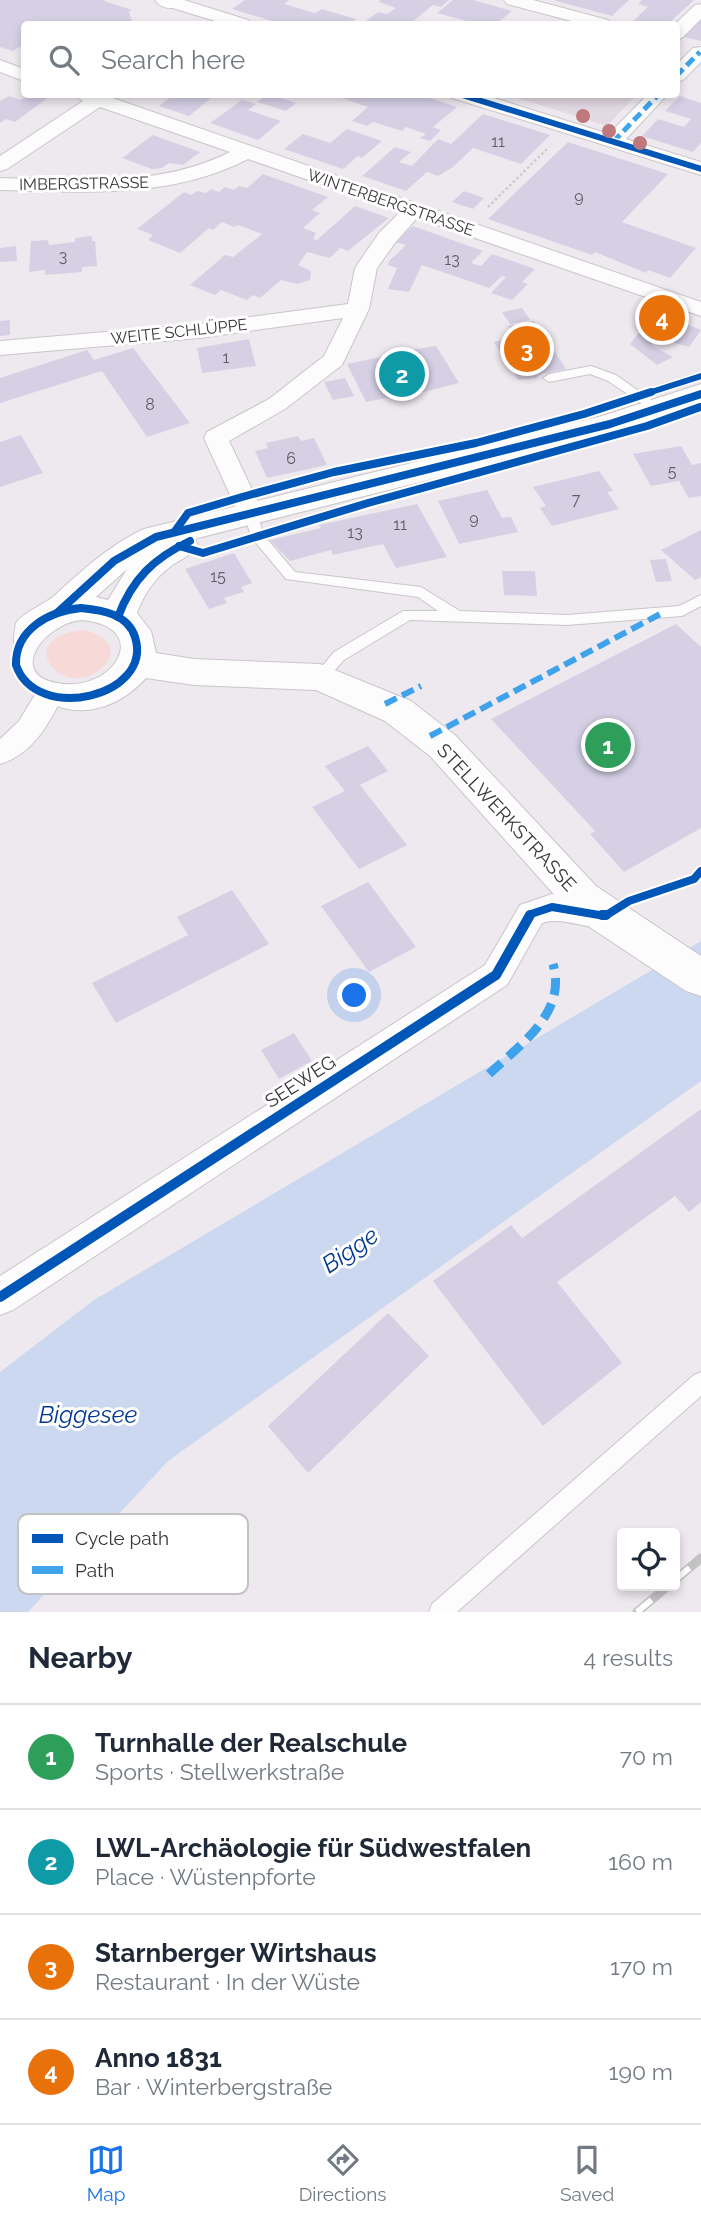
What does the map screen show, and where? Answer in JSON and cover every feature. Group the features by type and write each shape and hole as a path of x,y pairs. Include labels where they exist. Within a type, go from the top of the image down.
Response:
{"main road":[{"path":"0,635 48,617 70,608 93,609 118,617 129,626 136,637 139,650 136,663 126,677 110,689 91,696 69,699 34,690 10,671 15,663 16,651 23,636 48,617 108,564 137,545 175,531 251,515 610,424 701,394"},
{"path":"118,617 138,577 161,555 251,515"},
{"name":"STELLWERKSTRASSE","path":"136,663 194,671 320,677 398,711 443,747 582,898 701,978"}],"street":[{"path":"198,18 219,0"},
{"path":"513,0 590,21"},
{"path":"169,1 198,18 221,21"},
{"path":"169,1 183,14 182,21"},
{"path":"520,21 536,7"},
{"path":"680,31 701,9"},
{"path":"680,46 700,53 680,73"},
{"path":"0,66 21,74"},
{"path":"0,165 86,98"},
{"name":"WINTERBERGSTRASSE","path":"95,98 412,211 701,309"},
{"path":"471,98 701,169"},
{"path":"613,142 655,98"},
{"name":"IMBERGSTRASSE","path":"0,184 135,185 171,181 227,164 246,152"},
{"path":"251,515 216,439 277,404 334,360 358,309 366,268 387,238 412,211"},
{"name":"WEITE SCHLÜPPE","path":"0,348 199,331 358,309"},
{"path":"0,753 12,748 34,724 49,696"},
{"name":"SEEWEG","path":"0,1297 496,975 531,914 552,907 610,919"}],"lane":[{"path":"549,378 591,370 612,377 657,408"},
{"path":"251,515 257,535 291,576 421,592 457,617"},
{"path":"320,677 339,656 408,615 567,620 682,611 701,600"},
{"path":"440,1612 701,1382"}],"path":[{"path":"466,228 567,129"}],"shaded area":[{"path":"518,98 633,98 607,126"},
{"path":"85,630 97,634 106,642 111,651 110,657 91,675 76,678 62,674 52,666 47,655 49,644 61,635"}],"water":[{"name":"Biggesee","path":"701,941 701,1081 168,1461 119,1514 18,1514 18,1594 45,1594 28,1612 0,1612 0,1372 94,1300"}],"building":[{"path":"0,0 106,0 104,1 132,10 129,12 132,21 21,21 21,46 13,51 0,47"},
{"path":"245,0 289,0 284,4 315,13 322,9 356,19 272,21 232,9"},
{"path":"449,0 441,7 433,5 413,21 366,21 378,12 387,14 396,8 379,2"},
{"path":"453,0 473,0 512,11 500,21 467,21 437,13"},
{"path":"556,0 629,0 612,16 556,1"},
{"path":"642,0 694,0 671,21 633,21 648,7 638,4"},
{"path":"701,20 701,41 684,37"},
{"path":"9,96 21,100 47,98 15,122 6,119 0,123 0,101"},
{"path":"680,96 701,103 701,143 693,152 642,136 658,119 684,127 691,119 665,111"},
{"path":"170,98 211,98 189,116 159,106"},
{"path":"262,98 280,98 296,103 286,111 257,102"},
{"path":"342,98 430,98 457,107 433,127 441,130 430,141 420,138 426,134 406,127 402,131 373,122 367,126 352,121 368,107"},
{"path":"242,100 256,104 248,110 281,121 258,140 210,123"},
{"path":"483,114 550,135 521,164 473,148 453,167 438,176 427,172 406,191 362,176 395,147 411,152 399,162 412,166 438,139 451,144"},
{"path":"347,129 382,141 362,158 358,156 343,169 284,149 303,134 330,143"},
{"path":"153,135 200,152 183,165 169,163 162,168 152,169 122,158"},
{"path":"568,142 668,174 622,222 696,248 670,278 648,270 646,273 595,252 592,255 488,219"},
{"path":"263,174 328,197 312,210 320,213 303,228 316,233 313,239 317,240 355,206 389,218 348,251 340,248 330,258 307,252 298,265 311,271 310,280 297,284 281,280 260,298 253,295 247,300 221,290 215,295 190,285 225,255 233,257 262,234 222,222 213,230 209,228 180,253 148,240 153,235 137,229 184,192 191,195 197,191 206,193 211,189 219,192 225,187 234,190 239,186 247,188"},
{"path":"464,191 484,198 473,209 452,202"},
{"path":"413,226 483,251 471,263 481,266 492,254 535,269 522,282 528,284 512,300 491,293 506,277 502,276 489,288 422,265 409,292 388,289 397,268 388,265 389,261 406,245 395,242"},
{"path":"92,236 92,241 95,241 97,266 82,267 82,272 45,275 45,270 29,272 31,241 48,240 49,245 75,242 75,238"},
{"path":"16,246 17,261 0,262 0,248"},
{"path":"522,308 530,320 510,324 502,312"},
{"path":"655,312 701,330 689,347 658,338 651,345 673,357 657,365 630,344"},
{"path":"10,320 10,335 0,336 0,321"},
{"path":"534,321 566,369 518,380 494,342 514,337 508,326"},
{"path":"249,339 256,366 202,373 197,348"},
{"path":"436,346 459,383 408,396 407,394 366,402 347,364 385,356 384,354"},
{"path":"133,348 190,423 147,437 102,371 0,403 0,378 87,350 94,360"},
{"path":"345,378 354,396 333,400 324,382"},
{"path":"21,435 43,473 0,487 0,442"},
{"path":"298,436 301,441 314,438 327,465 267,478 255,451 268,448 266,443"},
{"path":"681,446 692,465 701,463 701,496 689,498 679,481 651,486 633,454"},
{"path":"599,471 613,491 607,492 619,509 552,526 540,508 546,506 533,487"},
{"path":"487,490 502,518 511,517 518,532 459,544 438,501"},
{"path":"417,504 447,557 396,568 383,544 333,555 331,550 290,561 270,540 321,528 319,525"},
{"path":"701,530 701,577 695,580 661,550"},
{"path":"234,553 252,583 241,587 244,592 224,598 227,603 209,609 185,569"},
{"path":"666,559 672,581 656,582 650,560"},
{"path":"502,571 535,571 537,596 504,595"},
{"path":"676,624 701,647 701,828 624,872 590,834 595,831 491,719"},
{"path":"368,746 388,771 360,785 407,845 359,869 312,807 345,791 325,766"},
{"path":"368,882 416,947 369,972 321,906"},
{"path":"232,890 269,944 116,1023 92,983 188,935 177,917"},
{"path":"294,1033 312,1061 279,1079 261,1050"},
{"path":"701,1109 701,1202 689,1212 675,1196 557,1282 622,1363 543,1426 433,1281 511,1225 522,1238"},
{"path":"388,1313 429,1356 308,1473 268,1426"}],"railway":[{"path":"680,1576 701,1558"},
{"path":"637,1612 662,1591"}],"marked path":[{"path":"680,72 700,52"},
{"path":"613,142 655,98"},
{"path":"430,736 664,612"},
{"path":"385,704 421,686"},
{"path":"489,1074 526,1039 549,1010 556,995 558,980 553,964"}],"cycle path":[{"path":"472,98 701,169"},
{"path":"175,531 188,513 242,497 334,472 476,443 584,414 701,376"},
{"path":"57,613 114,561 156,537 610,424 701,394"},
{"path":"179,546 203,553 368,503 647,426 700,407"},
{"path":"118,617 130,590 145,570 164,554 190,541"},
{"path":"81,608 110,613 128,625 133,631 139,650 135,667 122,681 104,691 82,697 60,698 40,693 24,682 16,665 22,640 37,623 47,617 57,612 81,608"},
{"path":"0,1297 496,975 531,914 552,907 605,916 629,901 694,879 701,871"}],"place":[{"name":"Anno 1831","path":"662,318"},
{"name":"Starnberger Wirtshaus","path":"527,349"},
{"name":"LWL-Archäologie für Südwestfalen","path":"402,374"},
{"name":"Turnhalle der Realschule","path":"608,745"}],"water label":[{"name":"Bigge","path":"350,1250"}]}
